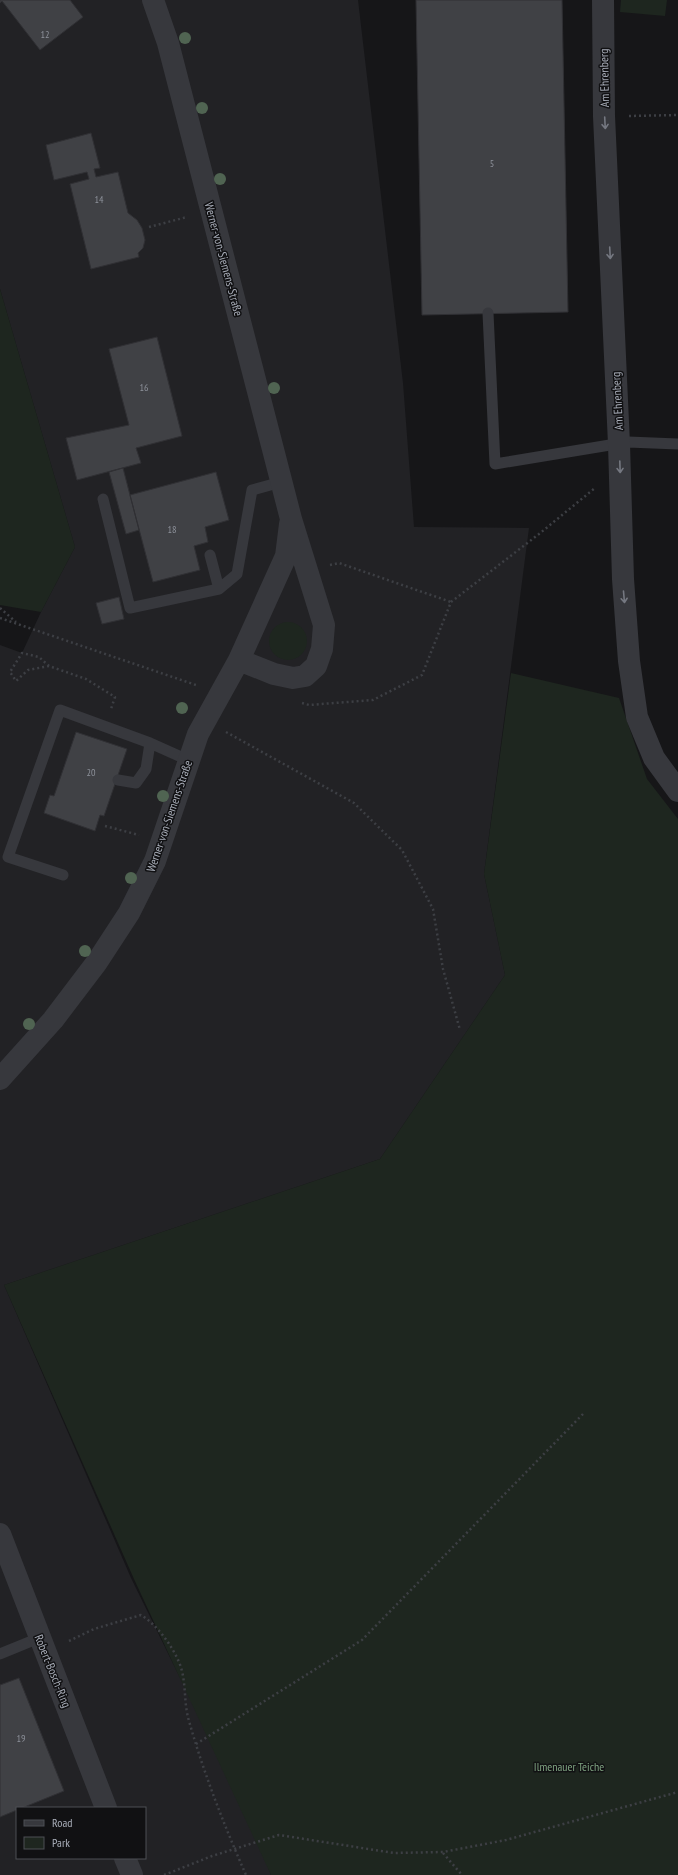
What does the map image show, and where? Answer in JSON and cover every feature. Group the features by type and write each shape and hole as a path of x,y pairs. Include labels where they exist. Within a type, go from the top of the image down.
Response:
{"street":[{"name":"Werner-von-Siemens-Straße","path":"153,0 168,43 291,519 309,572 324,625 322,649 316,666 305,676 293,678 274,674 239,660"},
{"name":"Am Ehrenberg","path":"603,0 604,116 619,444 623,579 629,661 637,716 654,758 678,791"},
{"name":"Werner-von-Siemens-Straße","path":"0,1079 53,1020 97,962 129,914 156,861 188,760 205,721 239,660 286,556 291,519"},
{"name":"Robert-Bosch-Ring","path":"0,1534 106,1807"}],"lane":[{"path":"488,313 495,464 619,444 678,444"},
{"path":"103,498 130,608 219,589 237,574 252,490 282,482"},
{"path":"210,555 219,589"},
{"path":"63,875 8,857 60,710 150,743 188,760"},
{"path":"118,780 136,783 146,769 150,743"},
{"path":"0,1654 42,1645"}],"path":[{"path":"604,116 678,115"},
{"path":"149,227 211,210"},
{"path":"274,674 290,699 309,705 373,700 422,675 451,602 620,469"},
{"path":"309,572 339,563 451,602"},
{"path":"0,608 18,623"},
{"path":"0,618 219,694"},
{"path":"49,666 28,670 16,681 10,672 22,653 39,657 49,666 86,679 115,696 104,726"},
{"path":"205,721 354,804 402,850 433,908 443,969 460,1030"},
{"path":"105,826 162,841"},
{"path":"196,1744 362,1640 583,1414"},
{"path":"42,1645 141,1615 151,1621 165,1639 178,1661 185,1679 185,1699 196,1744 212,1796 246,1875"},
{"path":"164,1875 234,1848 279,1835 394,1853 443,1852 506,1840 678,1792"},
{"path":"443,1852 462,1875"}],"shaded area":[{"path":"0,0 358,0 403,383 414,527 529,528 484,874 505,975 380,1159 4,1285 131,1578 250,1820 271,1875 0,1875 0,645 22,653 41,612 75,547 0,289"}],"green space":[{"path":"621,0 667,0 665,16 620,12"},
{"path":"0,289 75,547 41,612 0,605"},
{"path":"284,622 292,622 302,627 306,634 306,648 302,655 292,660 284,660 274,655 272,652 269,645 269,637 274,627 277,625"},
{"name":"Ilmenauer Teiche","path":"511,673 619,698 647,779 678,819 678,1875 271,1875 134,1579 4,1285 380,1159 505,975 484,874"}],"building":[{"path":"0,0 70,0 83,17 40,50 2,1 0,3"},
{"path":"416,0 562,0 568,312 422,315"},
{"path":"91,133 100,168 94,169 96,177 118,172 128,213 137,220 142,228 145,240 143,248 138,253 139,257 91,269 70,184 89,179 87,172 54,180 46,145"},
{"path":"157,337 182,436 136,448 141,463 77,480 66,438 129,425 109,349"},
{"path":"123,468 139,530 126,534 109,472"},
{"path":"216,472 229,520 205,527 208,542 194,546 200,570 153,582 130,495"},
{"path":"119,597 124,619 102,624 96,603"},
{"path":"76,732 127,749 104,816 100,815 95,831 44,813 50,795 54,796"},
{"path":"19,1678 64,1791 24,1807 16,1807 16,1810 0,1817 0,1685"}]}
